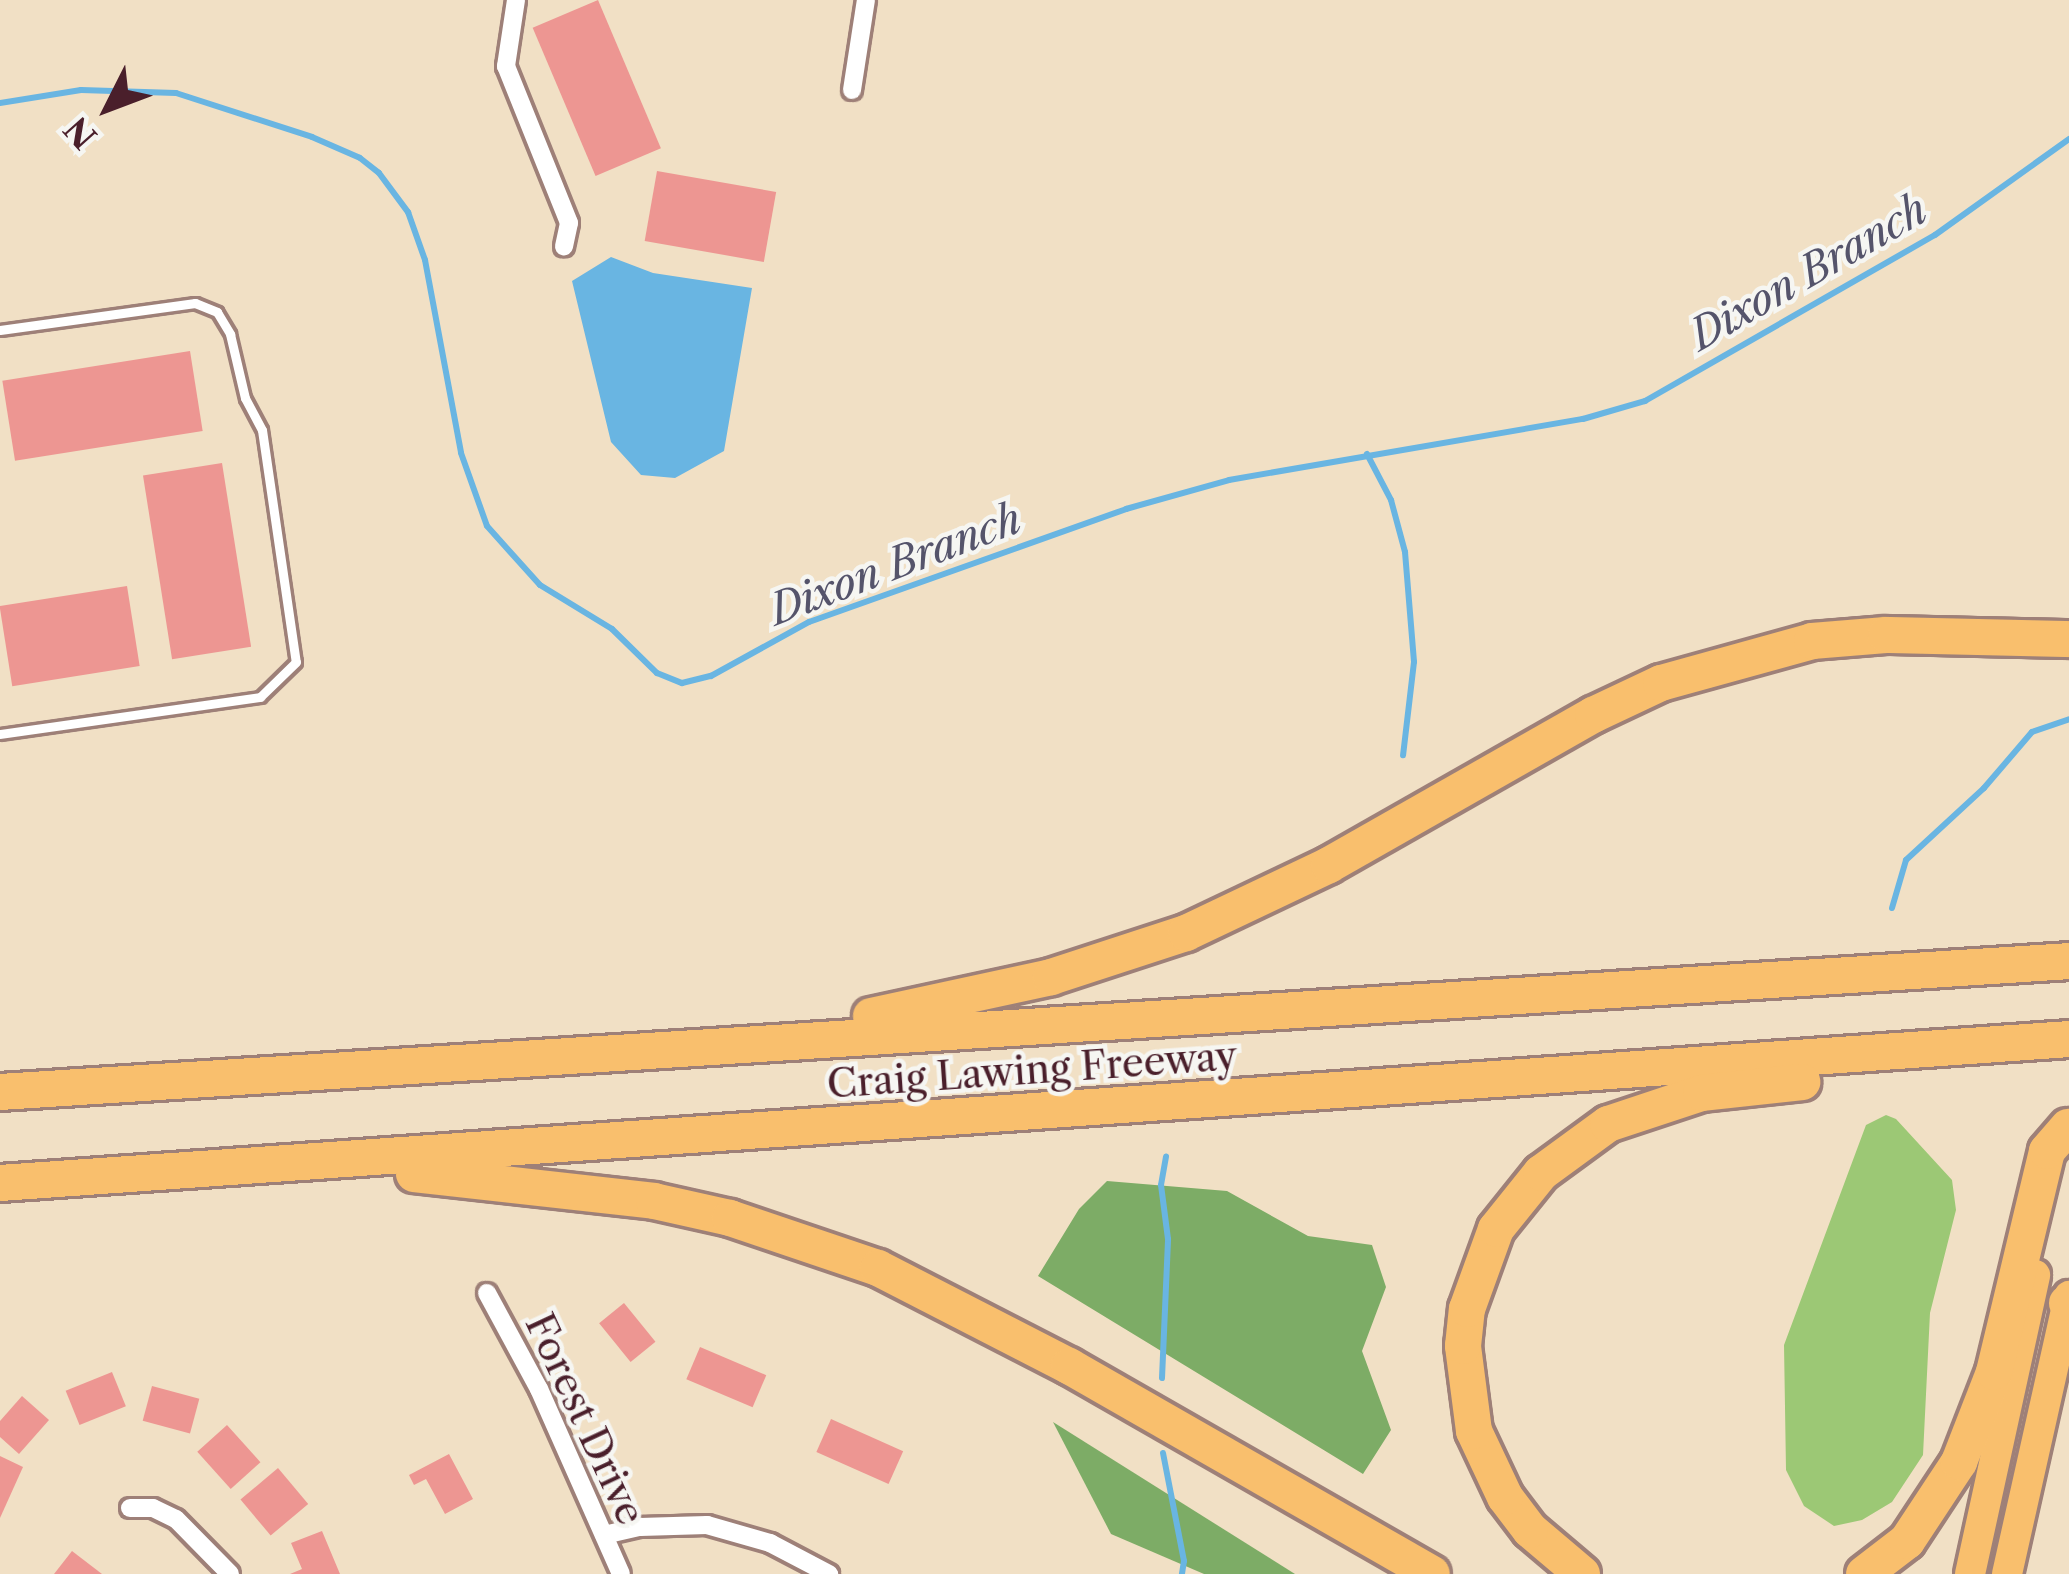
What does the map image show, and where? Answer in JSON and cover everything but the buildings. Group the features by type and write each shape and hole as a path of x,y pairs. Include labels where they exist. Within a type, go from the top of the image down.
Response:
{"highway":[{"path":"738,1042 1052,977 1186,933 1328,865 1593,715 1661,682 1733,660 1812,640 1886,635 2069,639"},
{"name":"Craig Lawing Freeway","path":"0,1091 2069,961"},
{"name":"Craig Lawing Freeway","path":"0,1184 2069,1039"},
{"path":"1582,1574 1530,1530 1505,1497 1474,1430 1463,1346 1473,1289 1496,1229 1541,1173 1607,1124 1701,1093 1820,1080 1861,1054"},
{"path":"1864,1574 1907,1541 1959,1462 1988,1393 2047,1151 2069,1125"},
{"path":"297,1164 637,1198 730,1218 878,1268 1069,1366 1432,1574"}],"main road":[{"path":"1970,1574 2069,1125"},
{"path":"2007,1574 2069,1300"}],"street":[{"path":"516,0 506,66 569,223 565,246"},
{"path":"851,90 866,0"},
{"name":"Forest Drive","path":"487,1293 539,1389 621,1574"},
{"path":"130,1508 153,1508 176,1520 230,1574"},
{"path":"604,1535 640,1527 707,1526 770,1544 830,1574"}],"lane":[{"path":"0,330 195,304 217,312 230,334 245,398 262,430 296,662 260,697 0,734"}],"green space":[{"path":"1886,1115 1896,1119 1952,1180 1956,1210 1930,1313 1923,1455 1892,1502 1862,1520 1834,1526 1804,1506 1786,1470 1784,1345 1866,1125"},
{"path":"1107,1181 1227,1191 1308,1236 1372,1245 1386,1287 1362,1351 1391,1430 1363,1474 1038,1276 1079,1209"},
{"path":"1053,1422 1295,1574 1204,1574 1111,1534"}],"water":[{"path":"611,257 653,273 752,288 724,451 675,478 641,475 611,442 572,281"}],"waterway":[{"name":"Dixon Branch","path":"0,103 81,90 176,93 312,137 360,158 379,173 408,212 425,260 461,453 487,526 540,585 612,629 657,673 682,683 711,676 809,622 1126,509 1229,480 1583,419 1645,401 1935,235 2069,139"},
{"path":"1367,454 1391,500 1405,552 1414,662 1403,755"},
{"path":"1892,908 1906,860 1984,788 2032,732 2069,719"},
{"path":"1162,1378 1168,1239 1161,1185 1166,1156"},
{"path":"1163,1453 1184,1561 1182,1574"}]}
